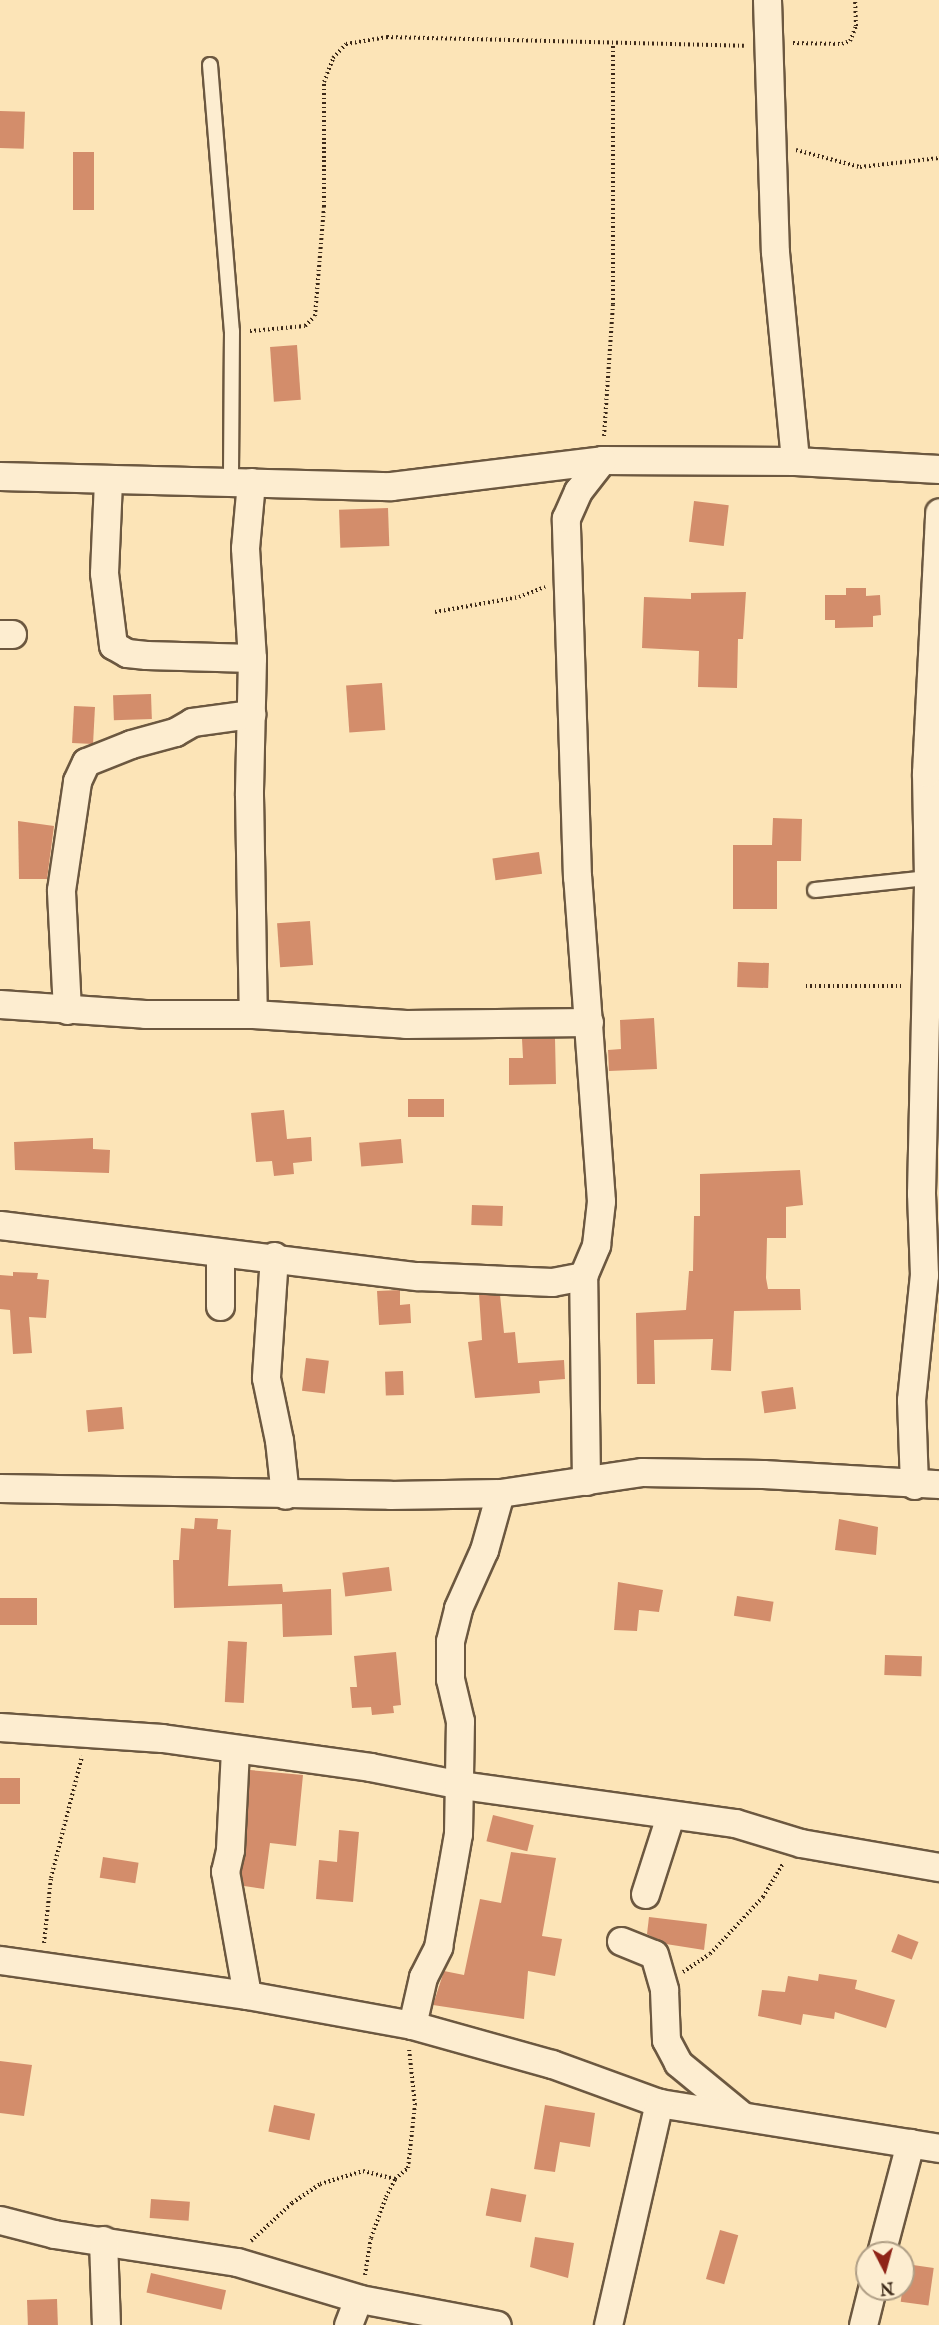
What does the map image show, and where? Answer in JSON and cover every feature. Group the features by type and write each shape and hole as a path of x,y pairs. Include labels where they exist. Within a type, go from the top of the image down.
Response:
{"street":[{"path":"767,0 775,252 795,461"},
{"path":"586,1481 583,1276 596,1245 601,1202 591,1111 589,1022 577,877 566,518 578,491 602,460"},
{"path":"0,476 108,481 391,486 602,460 795,461 939,468"},
{"path":"108,481 104,573 113,645 127,653 146,655 252,658"},
{"path":"241,482 252,658 253,1014"},
{"path":"0,1488 285,1495 500,1493 653,1472 763,1474 926,1485 911,1400 924,1275 921,1193 931,982 926,773 939,512"},
{"path":"67,1010 61,890 77,781 86,762 130,744 175,732 192,722 251,714"},
{"path":"0,1004 67,1010 253,1014 406,1024 589,1022"},
{"path":"0,1225 220,1253 274,1256 418,1276 552,1282 583,1276"},
{"path":"220,1253 220,1306"},
{"path":"274,1256 266,1378 279,1440 285,1495"},
{"path":"412,2025 423,1977 438,1947 451,1890 460,1785 460,1721 450,1679 450,1641 458,1608 484,1550 500,1493"},
{"path":"0,1727 87,1735 162,1738 235,1750 370,1767 460,1785 640,1808 670,1816 735,1823 801,1843 939,1867"},
{"path":"235,1750 230,1850 225,1871 247,1995"},
{"path":"645,1894 670,1816"},
{"path":"621,1941 654,1954 661,1980 666,2040 678,2063 741,2114"},
{"path":"0,1960 41,1968 247,1995 412,2025 552,2064 659,2103 741,2114 939,2148"},
{"path":"609,2325 659,2103"},
{"path":"884,2241 910,2143"},
{"path":"0,2220 54,2234 237,2262 359,2299 497,2325"},
{"path":"103,2240 106,2325"},
{"path":"348,2325 359,2299"},
{"path":"862,2325 869,2301"}],"lane":[{"path":"210,65 232,332 241,482"},
{"path":"815,890 928,878"}],"path":[{"path":"232,332 305,326 315,316 324,207 324,82 333,58 346,44 387,37 768,45 846,42 856,26 855,0"},
{"path":"602,460 613,304 613,43"},
{"path":"772,146 860,167 939,158"},
{"path":"435,612 519,597 567,576"},
{"path":"806,986 931,982"},
{"path":"41,1968 51,1878 87,1735"},
{"path":"661,1980 684,1972 710,1954 763,1897 801,1843"},
{"path":"359,2299 371,2238 395,2179 408,2168 415,2105 408,2057 412,2025"},
{"path":"237,2262 276,2217 320,2184 363,2171 395,2179"}],"building":[{"path":"0,111 25,112 24,149 0,148"},
{"path":"73,152 94,152 94,210 73,210"},
{"path":"297,345 301,400 274,402 270,347"},
{"path":"694,501 729,505 724,546 689,542"},
{"path":"388,508 389,546 340,548 339,510"},
{"path":"846,588 866,588 866,596 880,595 881,615 873,616 873,627 835,628 835,620 825,620 825,595 846,595"},
{"path":"746,592 743,639 738,639 737,688 698,687 699,651 642,648 644,597 691,599 691,593"},
{"path":"382,683 385,730 349,732 346,686"},
{"path":"151,694 152,719 114,720 113,695"},
{"path":"74,706 95,707 93,744 72,743"},
{"path":"773,818 802,819 801,861 777,861 777,909 733,909 733,845 772,845"},
{"path":"18,821 54,826 47,879 19,879"},
{"path":"539,852 542,874 496,880 492,859"},
{"path":"310,921 313,965 280,967 277,923"},
{"path":"738,962 769,963 768,988 737,987"},
{"path":"654,1018 657,1069 609,1071 608,1050 621,1049 620,1020"},
{"path":"555,1038 556,1084 509,1085 509,1058 523,1058 522,1039"},
{"path":"408,1099 444,1099 444,1117 408,1117"},
{"path":"284,1110 287,1139 311,1137 312,1161 293,1163 294,1174 274,1176 272,1161 256,1162 251,1113"},
{"path":"93,1138 93,1149 110,1150 109,1173 15,1170 14,1142"},
{"path":"401,1139 403,1163 361,1167 359,1143"},
{"path":"800,1170 803,1205 786,1207 786,1238 767,1238 766,1278 768,1289 800,1289 801,1310 734,1311 731,1371 711,1370 713,1339 654,1340 655,1384 637,1384 636,1313 686,1310 689,1271 693,1271 694,1216 700,1216 700,1174"},
{"path":"472,1205 503,1206 502,1226 471,1225"},
{"path":"13,1272 38,1273 37,1279 49,1280 46,1318 29,1317 32,1353 13,1354 10,1310 0,1309 0,1275 13,1276"},
{"path":"400,1290 400,1305 410,1304 411,1323 379,1325 377,1291"},
{"path":"479,1294 500,1295 504,1333 515,1332 518,1363 564,1360 565,1379 539,1381 540,1393 475,1398 468,1342 482,1340"},
{"path":"306,1358 329,1361 325,1394 302,1391"},
{"path":"403,1371 404,1395 386,1396 385,1372"},
{"path":"793,1387 796,1409 764,1413 761,1391"},
{"path":"122,1407 124,1429 88,1432 86,1410"},
{"path":"195,1518 218,1519 217,1529 231,1530 228,1586 282,1584 283,1592 331,1589 332,1635 283,1637 282,1604 174,1608 173,1560 179,1560 181,1528 194,1529"},
{"path":"839,1519 878,1527 876,1555 835,1550"},
{"path":"389,1567 392,1591 345,1597 342,1573"},
{"path":"618,1582 663,1590 659,1612 639,1610 637,1631 614,1630"},
{"path":"737,1596 774,1602 770,1622 734,1616"},
{"path":"0,1598 37,1598 37,1625 0,1625"},
{"path":"228,1641 247,1642 244,1703 225,1702"},
{"path":"396,1652 401,1705 393,1706 394,1713 372,1715 371,1707 352,1708 350,1687 357,1687 354,1656"},
{"path":"885,1655 922,1656 921,1676 884,1675"},
{"path":"250,1770 303,1775 296,1846 270,1843 264,1889 244,1886 241,1871"},
{"path":"0,1778 20,1778 20,1804 0,1804"},
{"path":"493,1815 534,1825 527,1851 486,1841"},
{"path":"339,1830 359,1832 353,1902 316,1899 319,1860 337,1862"},
{"path":"511,1852 556,1858 542,1936 562,1939 555,1976 528,1971 524,2019 433,2005 444,1971 464,1975 480,1899 501,1903"},
{"path":"103,1857 139,1863 135,1883 100,1878"},
{"path":"649,1917 707,1924 704,1950 666,1944 647,1934"},
{"path":"898,1934 919,1942 912,1960 891,1952"},
{"path":"819,1974 857,1980 855,1989 895,2000 886,2028 835,2012 834,2019 803,2014 801,2025 758,2016 762,1990 785,1992 788,1976 818,1981"},
{"path":"0,2061 32,2065 24,2116 0,2113"},
{"path":"274,2105 315,2114 309,2140 268,2131"},
{"path":"545,2105 595,2113 590,2147 560,2142 555,2172 534,2169"},
{"path":"491,2188 526,2195 521,2222 486,2215"},
{"path":"151,2199 190,2202 189,2221 150,2218"},
{"path":"720,2230 738,2235 724,2284 706,2279"},
{"path":"535,2237 574,2243 568,2278 530,2267"},
{"path":"915,2265 934,2268 928,2306 901,2302 915,2301"},
{"path":"151,2273 226,2290 222,2310 147,2292"},
{"path":"57,2299 58,2325 28,2325 27,2300"}]}
